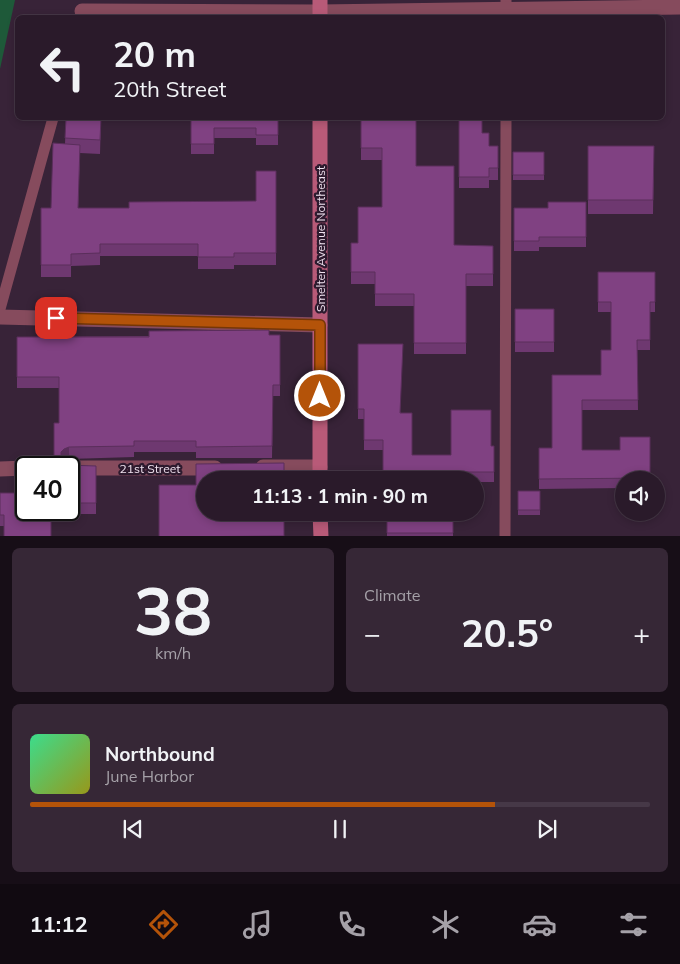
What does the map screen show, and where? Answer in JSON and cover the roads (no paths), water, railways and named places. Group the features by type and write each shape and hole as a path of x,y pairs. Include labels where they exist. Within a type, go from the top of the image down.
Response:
{"street":[{"path":"82,10 680,7"},
{"name":"Smelter Avenue Northeast","path":"320,120 320,471"},
{"path":"0,317 320,325"},
{"path":"0,468 15,468"},
{"name":"21st Street","path":"80,468 233,468"},
{"path":"253,468 286,471"},
{"path":"320,521 320,536"}],"lane":[{"path":"0,310 52,120"},
{"path":"505,536 506,120"}]}
